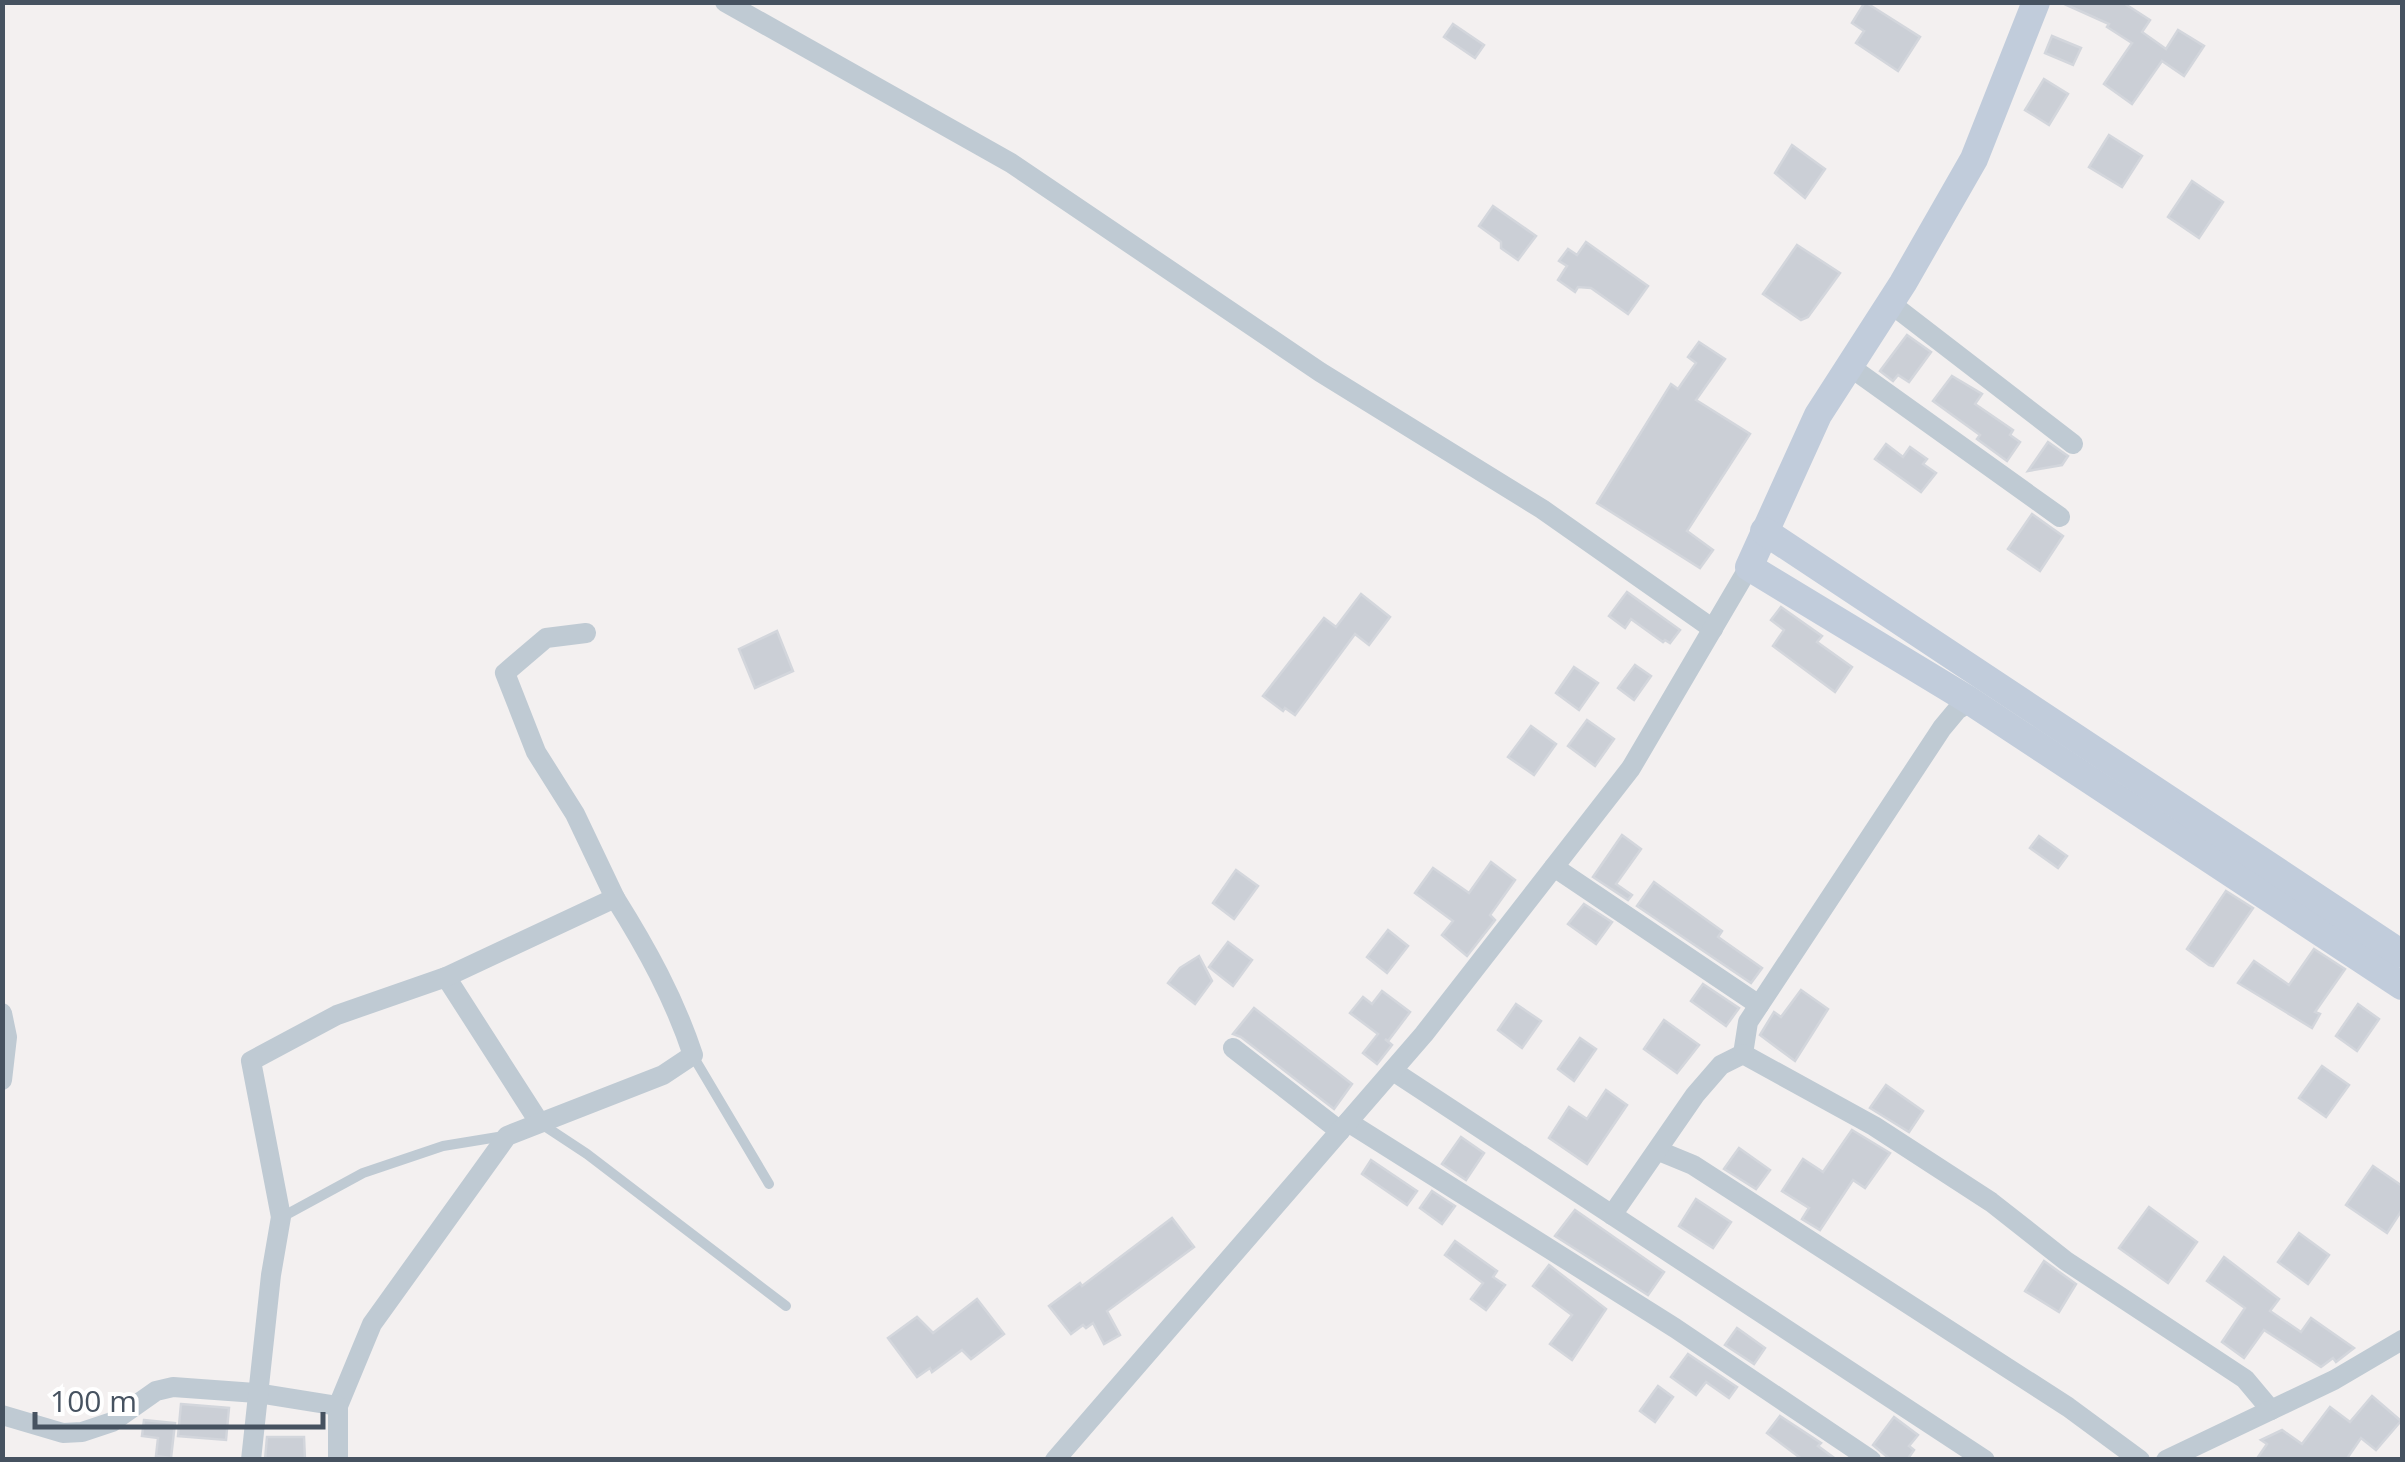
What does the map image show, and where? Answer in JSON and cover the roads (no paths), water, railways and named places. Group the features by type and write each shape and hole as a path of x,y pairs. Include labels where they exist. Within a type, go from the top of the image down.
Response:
{"street":[{"path":"725,2 1011,163 1320,372 1542,509 1712,629"},
{"path":"1056,1460 1393,1071 1631,768 1749,567 1818,415 1974,160 2036,2"},
{"path":"1890,302 2074,444"},
{"path":"1849,366 2060,516"},
{"path":"1764,531 1978,691 2306,926 2402,986"},
{"path":"1749,567 1978,691 2321,900 2402,954"},
{"path":"338,1460 338,1406 372,1324 507,1136 663,1075 692,1055 654,961 536,752 505,673 546,638 586,633"},
{"path":"1742,1054 1748,1022 1759,1005 1942,728 1978,691"},
{"path":"1554,867 1759,1005"},
{"path":"251,1460 271,1274 282,1218 251,1061 337,1015 446,976 615,898"},
{"path":"2306,926 2321,900"},
{"path":"446,976 540,1122"},
{"path":"2,1013 8,1038 2,1080"},
{"path":"1232,1048 1344,1126 1675,1328 1871,1460"},
{"path":"1612,1215 1659,1151 1676,1120 1720,1065 1742,1054"},
{"path":"1742,1054 1874,1126 1991,1202 2066,1261 2244,1378 2271,1410"},
{"path":"1393,1071 1985,1460"},
{"path":"1659,1151 1693,1165 2068,1407 2140,1460"},
{"path":"2166,1460 2334,1380 2402,1340"},
{"path":"2,1414 63,1433 82,1432 112,1422 156,1391 172,1386 257,1393 338,1406"}],"lane":[{"path":"692,1055 769,1184"},
{"path":"540,1122 786,1306"},
{"path":"282,1218 363,1173 443,1146 507,1136"}]}
